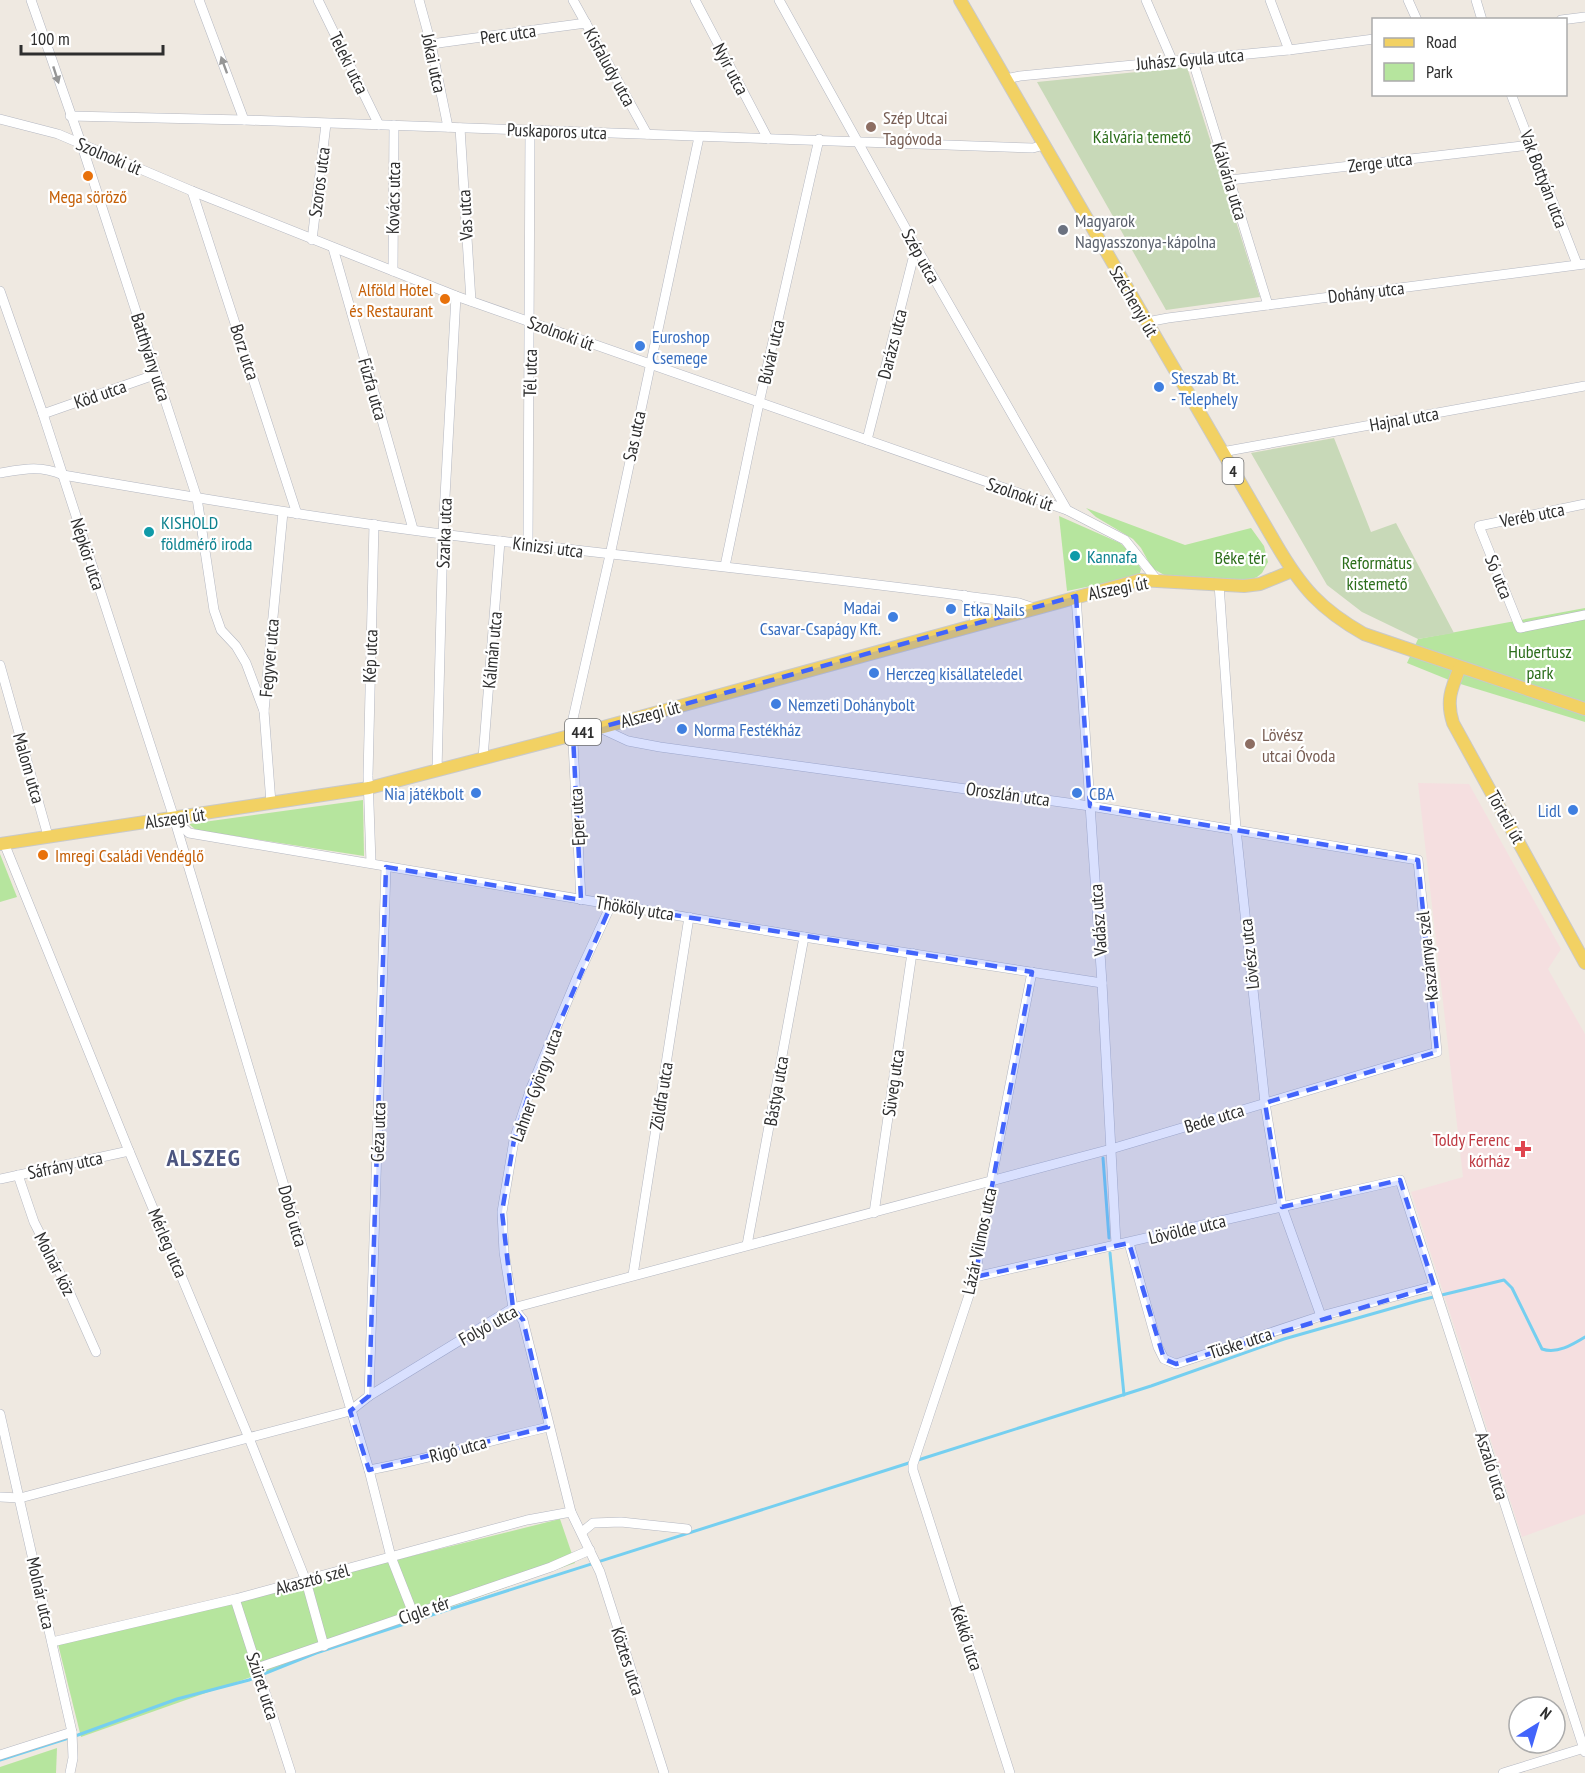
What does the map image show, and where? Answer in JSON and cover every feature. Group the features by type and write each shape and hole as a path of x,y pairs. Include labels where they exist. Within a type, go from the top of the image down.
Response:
{"main road":[{"name":"Széchenyi út","path":"960,0 1292,571 1314,599 1338,619 1364,634 1460,667"},
{"path":"1260,584 1276,569 1280,554 1276,544"},
{"name":"Alszegi út","path":"2,843 369,788 600,728 1140,580 1244,586 1260,584 1292,571"},
{"name":"4","path":"1460,667 1585,710"},
{"name":"Törteli út","path":"1460,667 1449,698 1453,723 1585,963"}],"street":[{"name":"Batthyány utca","path":"31,0 81,143 197,498 214,610 221,630 236,646 246,663 264,711"},
{"path":"199,0 244,120"},
{"name":"Teleki utca","path":"318,0 379,125"},
{"name":"Jókai utca","path":"419,0 431,44 448,127"},
{"name":"Kisfaludy utca","path":"573,0 646,134"},
{"name":"Nyír utca","path":"695,0 768,139"},
{"name":"Szép utca","path":"779,0 916,247 1067,510"},
{"path":"1146,0 1172,60"},
{"path":"1270,0 1289,50"},
{"path":"1408,0 1416,18"},
{"path":"1476,0 1481,18"},
{"path":"1567,19 1585,17"},
{"name":"Perc utca","path":"431,44 586,23"},
{"name":"Juhász Gyula utca","path":"1006,80 1372,39"},
{"name":"Kálvária utca","path":"1192,58 1268,305"},
{"name":"Vak Bottyán utca","path":"1512,96 1581,264"},
{"name":"Puskaporos utca","path":"70,116 819,139 1033,148 1044,145"},
{"name":"Szolnoki út","path":"0,118 34,126 81,143 312,240 456,296 1067,510 1125,540 1156,580"},
{"name":"Szoros utca","path":"312,240 326,124"},
{"name":"Kovács utca","path":"393,271 394,126"},
{"name":"Vas utca","path":"460,128 471,301"},
{"name":"Tél utca","path":"528,544 530,131"},
{"name":"Sas utca","path":"573,735 572,723 699,137"},
{"name":"Búvár utca","path":"725,566 759,403 819,139"},
{"name":"Zerge utca","path":"1230,180 1530,145"},
{"name":"Borz utca","path":"192,191 297,514"},
{"name":"Darázs utca","path":"867,440 916,247"},
{"name":"Fűzfa utca","path":"333,248 412,529"},
{"name":"Dohány utca","path":"1147,322 1581,264"},
{"name":"Népkör utca","path":"0,291 43,414 174,818"},
{"name":"Szarka utca","path":"436,771 443,533 456,296"},
{"name":"Köd utca","path":"43,414 157,374"},
{"name":"Hajnal utca","path":"1222,452 1585,386"},
{"name":"Kinizsi utca","path":"0,473 34,467 63,475 297,514 610,555 725,566 964,595 1019,603 1034,608"},
{"name":"Veréb utca","path":"1479,526 1585,504"},
{"name":"Fegyver utca","path":"270,803 264,711 284,512"},
{"name":"Kép utca","path":"369,788 374,524"},
{"name":"Só utca","path":"1479,526 1520,628 1585,615"},
{"name":"Kálmán utca","path":"483,758 500,541"},
{"name":"Lövész utca","path":"1219,584 1236,830 1265,1103 1282,1207 1321,1316"},
{"path":"964,595 971,606 976,624"},
{"name":"Vadász utca","path":"1076,596 1102,983 1116,1244"},
{"name":"Malom utca","path":"0,665 48,836"},
{"name":"Oroszlán utca","path":"600,728 628,741 660,747 1090,806 1418,860"},
{"name":"Eper utca","path":"573,735 581,900"},
{"path":"369,788 371,863"},
{"name":"Thököly utca","path":"174,818 189,833 804,937 1102,983"},
{"name":"Dobó utca","path":"174,818 369,1470 391,1557 413,1613"},
{"name":"Mérleg utca","path":"2,843 249,1438 306,1581 324,1646"},
{"name":"Kaszárnya szél","path":"1418,860 1437,1052"},
{"name":"Géza utca","path":"369,1396 386,867"},
{"name":"Lahner György utca","path":"590,1550 571,1512 522,1320 513,1308 504,1252 502,1212 514,1140 531,1088 577,978 611,905"},
{"name":"Zöldfa utca","path":"633,1275 689,917"},
{"name":"Bástya utca","path":"747,1245 804,937"},
{"name":"Süveg utca","path":"874,1213 912,953"},
{"name":"Lázár Vilmos utca","path":"924,1503 913,1470 914,1460 975,1277 1032,972"},
{"name":"Bede utca","path":"991,1182 1111,1149 1437,1052"},
{"name":"Sáfrány utca","path":"0,1179 129,1151"},
{"name":"Molnár köz","path":"18,1175 34,1222 68,1289 96,1352"},
{"name":"Lövölde utca","path":"975,1277 1400,1180"},
{"name":"Aszaló utca","path":"1400,1180 1584,1750"},
{"name":"Folyó utca","path":"0,1497 20,1498 350,1411 369,1396 513,1308 991,1182"},
{"name":"Tüske utca","path":"1129,1243 1158,1347 1164,1359 1176,1364 1321,1316 1435,1288"},
{"name":"Molnár utca","path":"0,1414 72,1736 70,1773"},
{"name":"Rigó utca","path":"369,1470 414,1462 458,1448 548,1427"},
{"name":"Kékkő utca","path":"924,1503 1010,1773"},
{"name":"Akasztó szél","path":"52,1642 235,1599 528,1520 571,1512"},
{"path":"582,1532 593,1523 621,1522 687,1529"},
{"name":"Köztes utca","path":"590,1550 664,1773"},
{"name":"Cigle tér","path":"259,1673 324,1646 413,1613 551,1567 590,1550"},
{"name":"Szüret utca","path":"235,1599 291,1773"},
{"path":"0,1755 72,1736"},
{"path":"1503,1773 1584,1750"}],"highlighted area":[{"path":"1076,596 1090,806 1418,860 1437,1052 1265,1103 1282,1207 1400,1180 1434,1286 1176,1364 1164,1359 1129,1243 975,1277 1032,972 611,905 531,1088 514,1140 502,1212 513,1308 523,1320 548,1427 369,1470 350,1411 369,1396 386,867 581,900 573,735"}],"shaded area":[{"name":"Toldy Ferenc kórház","path":"1418,783 1469,784 1561,949 1548,969 1585,1034 1585,1514 1522,1537 1411,1192 1463,1177"}],"green space":[{"name":"Kálvária temető","path":"1187,67 1260,297 1166,310 1037,82"},
{"name":"Református kistemető","path":"1334,438 1371,532 1396,523 1454,633 1418,639 1362,612 1327,585 1251,453"},
{"name":"Béke tér","path":"1086,508 1185,545 1251,528 1264,546 1268,562 1262,573 1244,582 1166,576 1152,568 1133,539 1096,517"},
{"path":"1059,516 1120,543 1132,554 1141,569 1139,576 1067,591"},
{"name":"Hubertusz park","path":"1585,608 1585,722 1454,682 1407,663 1418,639"},
{"path":"363,800 364,856 196,830 189,824"},
{"path":"0,854 17,897 0,902"},
{"path":"560,1519 575,1563 81,1737 58,1644"},
{"path":"57,1748 56,1773 0,1773 0,1767"}],"waterway":[{"path":"1103,1158 1109,1238"},
{"path":"1110,1253 1124,1395"},
{"path":"918,1460 1151,1386 1284,1339 1421,1300 1504,1280 1512,1288 1542,1349 1559,1350 1585,1337"},
{"path":"0,1760 177,1699 249,1680 316,1653 450,1609 912,1462"}],"place":[{"name":"Szép Utcai Tagóvoda","path":"871,127"},
{"name":"Mega söröző","path":"88,176"},
{"name":"Magyarok Nagyasszonya-kápolna","path":"1063,230"},
{"name":"Alföld Hotel és Restaurant","path":"445,299"},
{"name":"Euroshop Csemege","path":"640,346"},
{"name":"Steszab Bt. - Telephely","path":"1159,387"},
{"name":"KISHOLD földmérő iroda","path":"149,532"},
{"name":"Kannafa","path":"1075,556"},
{"name":"Etka Nails","path":"951,609"},
{"name":"Madai Csavar-Csapágy Kft.","path":"893,617"},
{"name":"Herczeg kisállateledel","path":"874,673"},
{"name":"Nemzeti Dohánybolt","path":"776,704"},
{"name":"Norma Festékház","path":"682,729"},
{"name":"Lövész utcai Óvoda","path":"1250,744"},
{"name":"Nia játékbolt","path":"476,793"},
{"name":"CBA","path":"1077,793"},
{"name":"Lidl","path":"1573,810"},
{"name":"Imregi Családi Vendéglő","path":"43,855"},
{"name":"Toldy Ferenc kórház","path":"1523,1149"}],"district":[{"name":"ALSZEG","path":"204,1157"}]}
